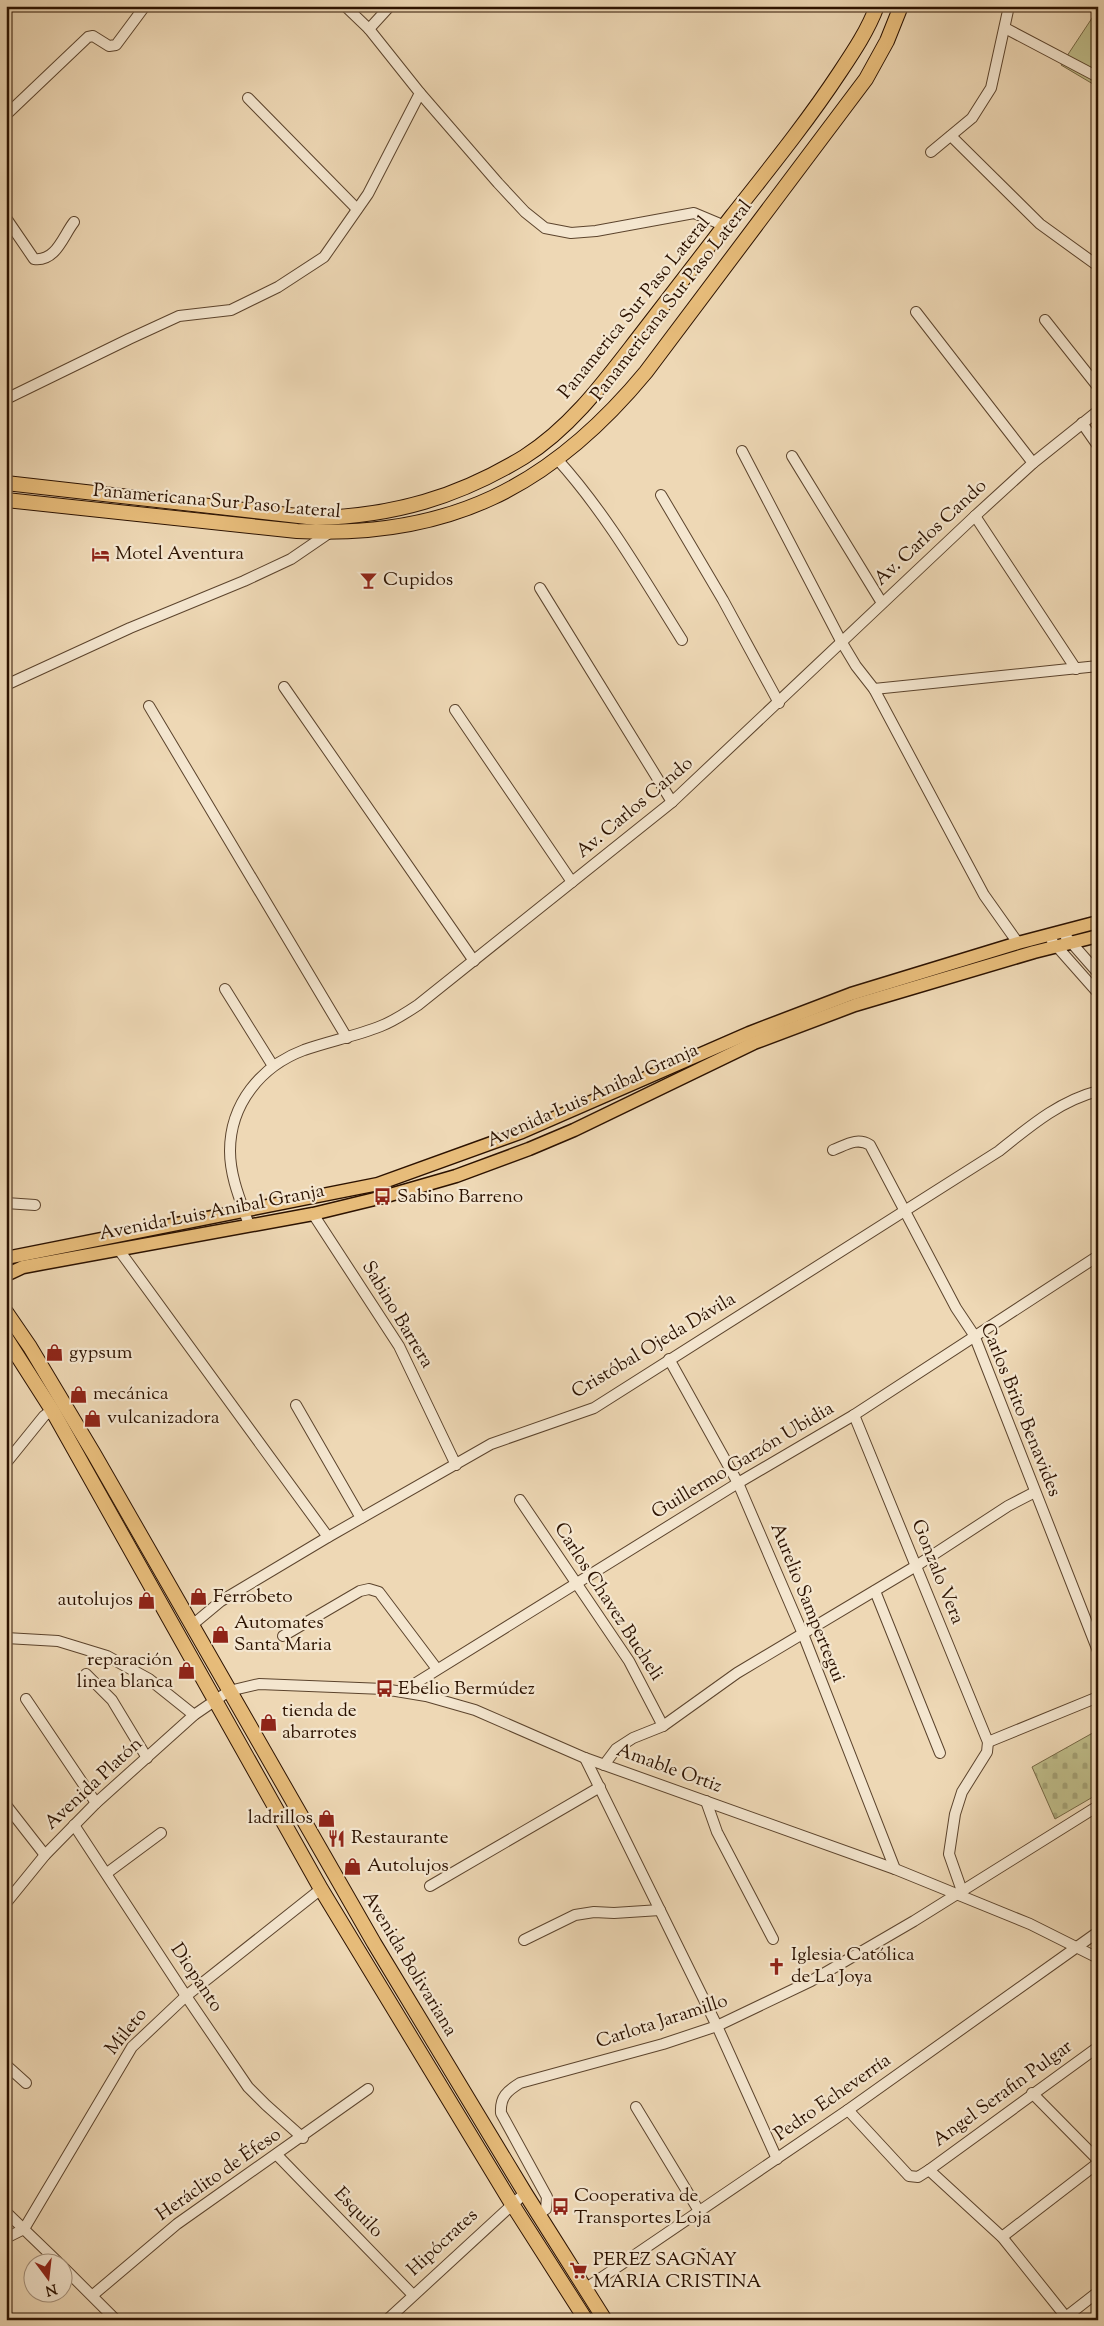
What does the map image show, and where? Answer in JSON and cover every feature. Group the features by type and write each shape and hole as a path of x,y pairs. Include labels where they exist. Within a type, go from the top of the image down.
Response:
{"highway":[{"name":"Panamerica Sur Paso Lateral","path":"6,483 316,518 356,517 390,511 443,497 487,477 526,456 579,411 725,226 825,96 871,22 877,6"},
{"name":"Panamericana Sur Paso Lateral","path":"6,500 82,510 329,533 372,531 422,522 468,508 504,494 542,471 616,408 652,364 866,79 887,41 901,6"},
{"name":"Avenida Bolivariana","path":"6,1312 30,1347 94,1454 374,1943 538,2215 605,2320"},
{"name":"Avenida Bolivariana","path":"6,1338 52,1410 321,1889 512,2204 586,2320"}],"main road":[{"name":"Avenida Luis Anibal Granja","path":"6,1258 378,1184 522,1132 749,1032 852,994 1018,943 1098,922"},
{"name":"Avenida Luis Anibal Granja","path":"6,1275 23,1267 313,1214 383,1197 456,1176 529,1149 754,1043 855,1005 1056,946 1098,936"}],"street":[{"path":"6,115 88,37 93,36 109,46 116,45 145,6"},
{"path":"345,6 369,29 420,93 498,183 525,212 545,228 571,233 596,231 694,213 725,226"},
{"path":"369,29 390,6"},
{"path":"930,152 972,118 992,88 1010,6"},
{"path":"1005,28 1098,78"},
{"path":"6,399 129,338 179,316 231,310 278,287 324,257 368,194 420,93"},
{"path":"248,98 357,209"},
{"path":"951,136 1040,224 1098,266"},
{"path":"6,218 34,258 39,259 54,253 74,222"},
{"path":"916,312 1034,463"},
{"path":"1045,320 1098,387"},
{"name":"Av. Carlos Cando","path":"249,1226 234,1182 230,1151 236,1117 250,1088 273,1066 303,1051 383,1026 400,1017 474,961 672,802 975,516 1034,463 1098,410"},
{"path":"1082,423 1098,446"},
{"path":"742,451 841,641 856,666 874,689 984,895 1018,943"},
{"path":"792,456 882,603"},
{"path":"557,459 574,477 640,570 682,640"},
{"path":"661,495 723,600 779,703"},
{"path":"975,516 1076,669"},
{"path":"6,685 130,628 292,559 329,533"},
{"path":"540,588 672,802"},
{"path":"874,689 1098,666"},
{"path":"284,687 474,961"},
{"path":"149,706 346,1038"},
{"path":"455,710 572,882"},
{"path":"1062,932 1098,973"},
{"path":"1047,936 1098,993"},
{"path":"225,989 273,1066"},
{"name":"Cristóbal Ojeda Dávila","path":"191,1626 221,1600 491,1444 594,1408 998,1151 1045,1114 1082,1095 1098,1091"},
{"name":"Carlos Brito Benavides","path":"833,1150 857,1140 864,1141 870,1145 956,1308 974,1335 1035,1492 1096,1638 1098,1651"},
{"path":"6,1203 35,1205"},
{"name":"Sabino Barrera","path":"313,1214 399,1346 456,1465"},
{"path":"119,1250 328,1537"},
{"name":"Guillermo Garzón Ubidia","path":"403,1691 738,1483 854,1415 974,1335 1098,1256"},
{"name":"Aurelio Sampertegui","path":"669,1359 738,1483 803,1634 895,1869"},
{"path":"296,1405 361,1518"},
{"path":"6,1463 44,1416 52,1410"},
{"name":"Gonzalo Vera","path":"854,1415 988,1742"},
{"path":"604,1765 616,1749 633,1738 663,1726 737,1673 916,1566 1008,1506 1035,1492"},
{"name":"Carlos Chavez Bucheli","path":"520,1500 629,1661 663,1726"},
{"path":"283,1636 360,1590 370,1589 379,1592 437,1669"},
{"path":"875,1591 940,1753"},
{"path":"6,1638 58,1641 107,1656 149,1678 194,1715"},
{"path":"86,1674 112,1700 147,1758"},
{"name":"Amable Ortiz","path":"216,1700 229,1691 259,1684 403,1691 475,1710 585,1758 959,1892 1098,1958"},
{"path":"959,1892 948,1854 955,1814 962,1792 987,1752 988,1742 1075,1705 1098,1698"},
{"path":"26,1699 96,1803"},
{"name":"Avenida Platón","path":"6,1903 45,1856 96,1803 194,1715 216,1700"},
{"path":"585,1758 717,2026 777,2159"},
{"path":"430,1886 600,1788"},
{"path":"706,1801 717,1832 773,1939"},
{"path":"6,1805 45,1856"},
{"name":"Carlota Jaramillo","path":"538,2215 546,2209 547,2197 501,2113 500,2101 508,2091 520,2083 663,2044 717,2026 811,1981 1098,1806"},
{"name":"Diopanto","path":"74,1825 248,2087 302,2138"},
{"path":"106,1873 161,1833"},
{"name":"Mileto","path":"24,2229 132,2047 186,1996 321,1889"},
{"path":"524,1940 575,1915 594,1912 614,1913 660,1910"},
{"name":"Pedro Echeverría","path":"585,2289 848,2110 1098,1932"},
{"name":"Angel Serafin Pulgar","path":"929,2170 1032,2093 1098,2047"},
{"path":"6,2065 26,2083"},
{"name":"Heráclito de Éfeso","path":"93,2294 177,2224 302,2138 368,2089"},
{"path":"1002,2237 1098,2162 1032,2093"},
{"path":"636,2107 699,2211"},
{"path":"848,2110 910,2176 918,2177 929,2170 1002,2237 1064,2318 1098,2292"},
{"name":"Esquilo","path":"277,2155 413,2295"},
{"name":"Hipócrates","path":"387,2320 525,2193"},
{"path":"6,2212 50,2254"},
{"path":"6,2238 24,2229"},
{"path":"72,2275 93,2294 116,2320"}],"green space":[{"path":"1098,9 1098,87 1061,65"},
{"path":"1098,1730 1098,1794 1055,1819 1032,1767"}],"place":[{"name":"Motel Aventura","path":"101,554"},
{"name":"Cupidos","path":"369,580"},
{"name":"Sabino Barreno","path":"383,1197"},
{"name":"gypsum","path":"55,1353"},
{"name":"mecánica","path":"79,1394"},
{"name":"vulcanizadora","path":"93,1418"},
{"name":"Ferrobeto","path":"199,1597"},
{"name":"autolujos","path":"147,1600"},
{"name":"Automates Santa Maria","path":"220,1634"},
{"name":"reparación linea blanca","path":"187,1671"},
{"name":"Ebelio Bermúdez","path":"384,1689"},
{"name":"tienda de abarrotes","path":"268,1722"},
{"name":"ladrillos","path":"327,1818"},
{"name":"Restaurante","path":"337,1838"},
{"name":"Autolujos","path":"353,1866"},
{"name":"Iglesia Católica de La Joya","path":"777,1966"},
{"name":"Cooperativa de Transportes Loja","path":"560,2207"},
{"name":"PEREZ SAGÑAY MARIA CRISTINA","path":"579,2271"}]}
